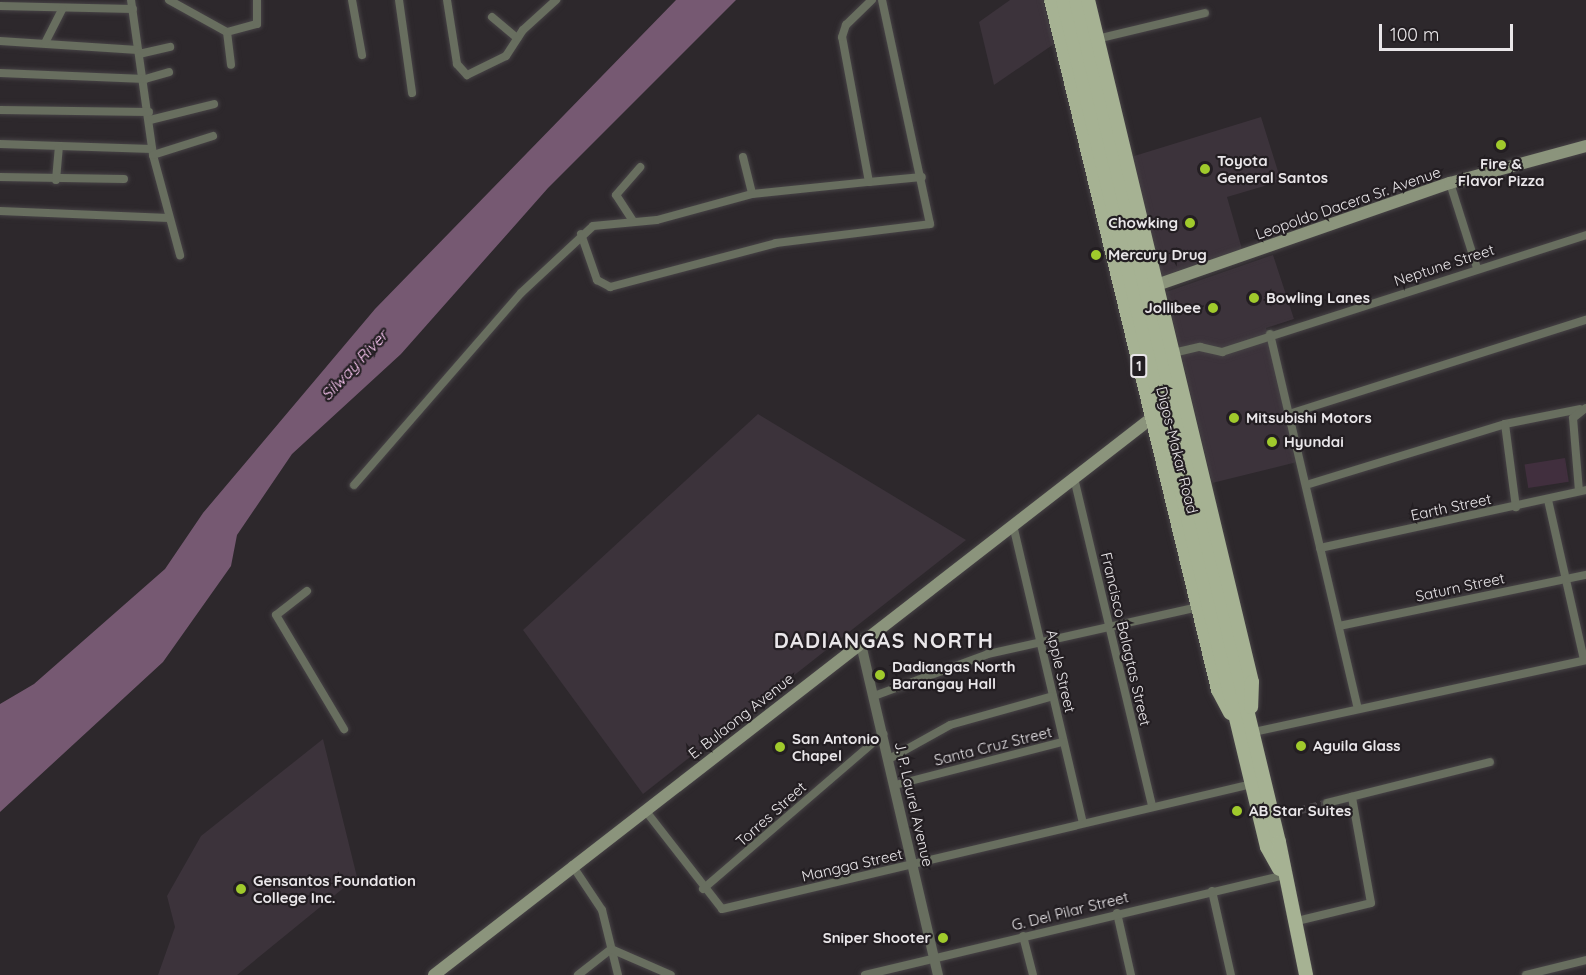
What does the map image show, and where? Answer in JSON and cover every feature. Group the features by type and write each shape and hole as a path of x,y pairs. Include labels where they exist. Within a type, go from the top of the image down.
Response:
{"main road":[{"name":"Digos-Makar Road","path":"1051,0 1218,690 1246,730"},
{"name":"Digos-Makar Road","path":"1063,0 1306,975"},
{"name":"Digos-Makar Road","path":"1076,0 1246,730 1252,784 1267,847 1282,876"},
{"name":"Digos-Makar Road","path":"1088,0 1252,681 1246,730"},
{"name":"Leopoldo Dacera Sr. Avenue","path":"1123,297 1450,183 1586,146"},
{"name":"E. Bulaong Avenue","path":"434,975 860,640 1183,395"}],"street":[{"path":"169,0 227,32 257,24 257,0"},
{"path":"352,0 362,55"},
{"path":"399,0 412,93"},
{"path":"447,0 462,74 506,57 517,38 556,0"},
{"path":"869,182 842,38 846,24 872,0"},
{"path":"581,234 601,284 618,286 776,243 927,226 933,219 882,0"},
{"path":"0,6 62,9 132,4 145,80 152,152 180,255"},
{"path":"45,43 62,9"},
{"path":"1098,39 1205,13"},
{"path":"492,16 517,38"},
{"path":"227,32 231,64"},
{"path":"0,41 139,52 170,47"},
{"path":"0,72 145,80 170,72"},
{"path":"0,110 149,116 214,104"},
{"path":"0,144 152,152 213,136"},
{"path":"56,180 59,148"},
{"path":"743,157 752,194"},
{"path":"633,221 616,195 640,167"},
{"path":"0,177 56,180 124,179"},
{"path":"354,485 522,293 581,234 604,221 633,221 752,194 922,177"},
{"path":"1450,183 1477,268"},
{"path":"0,211 169,218"},
{"name":"Neptune Street","path":"1173,353 1200,347 1222,352 1270,334 1586,235"},
{"path":"1289,414 1586,320"},
{"path":"1270,334 1357,706"},
{"path":"1306,485 1505,424 1583,409"},
{"path":"1583,409 1572,425 1583,491"},
{"path":"1505,424 1516,507"},
{"name":"Francisco Balagtas Street","path":"1074,478 1152,807"},
{"name":"Earth Street","path":"1320,548 1583,491"},
{"path":"1246,730 1585,660 1548,500"},
{"name":"Apple Street","path":"1012,525 1083,823"},
{"name":"Saturn Street","path":"1339,626 1586,575"},
{"path":"307,591 276,615 344,729"},
{"path":"874,696 940,668 1198,607"},
{"name":"J. P. Laurel Avenue","path":"860,640 938,975"},
{"path":"889,759 950,726 1053,696"},
{"name":"Torres Street","path":"703,889 883,734"},
{"name":"Santa Cruz Street","path":"895,785 1063,742"},
{"path":"1327,803 1491,762"},
{"name":"Mangga Street","path":"645,810 703,889 723,909 1252,784"},
{"path":"1293,922 1371,903 1352,797"},
{"path":"572,865 602,910 618,975"},
{"name":"G. Del Pilar Street","path":"865,975 1117,913 1282,876"},
{"path":"1212,891 1231,975"},
{"path":"1117,913 1131,975"},
{"path":"1023,936 1033,975"},
{"path":"578,975 611,949"},
{"path":"611,949 671,975"},
{"path":"1526,975 1586,960"}],"shaded area":[{"path":"1010,0 1043,0 1054,44 994,85 979,22"},
{"name":"Toyota General Santos","path":"1261,117 1281,181 1227,197 1242,249 1161,277 1131,157"},
{"path":"1273,255 1294,319 1266,328 1297,462 1212,483 1166,292"},
{"path":"758,414 966,540 643,794 523,630"},
{"path":"1565,458 1569,482 1528,488 1525,464"},
{"name":"Gensantos Foundation College Inc.","path":"323,739 357,877 237,975 158,975 175,927 167,896 201,836"}],"water":[{"name":"Silway River","path":"676,0 736,0 548,188 401,354 292,454 237,535 231,566 163,662 0,812 0,704 34,684 165,569 203,513 375,309"}],"tunnel":[{"path":"1298,811 1327,803"}],"place":[{"name":"Fire & Flavor Pizza","path":"1501,145"},
{"name":"Toyota General Santos","path":"1205,169"},
{"name":"Chowking","path":"1190,223"},
{"name":"Mercury Drug","path":"1096,255"},
{"name":"Bowling Lanes","path":"1254,298"},
{"name":"Jollibee","path":"1213,308"},
{"name":"Mitsubishi Motors","path":"1234,418"},
{"name":"Hyundai","path":"1272,442"},
{"name":"Dadiangas North Barangay Hall","path":"880,675"},
{"name":"Aguila Glass","path":"1301,746"},
{"name":"San Antonio Chapel","path":"780,747"},
{"name":"AB Star Suites","path":"1237,811"},
{"name":"Gensantos Foundation College Inc.","path":"241,889"},
{"name":"Sniper Shooter","path":"943,938"}],"district":[{"name":"DADIANGAS NORTH","path":"884,640"}]}
